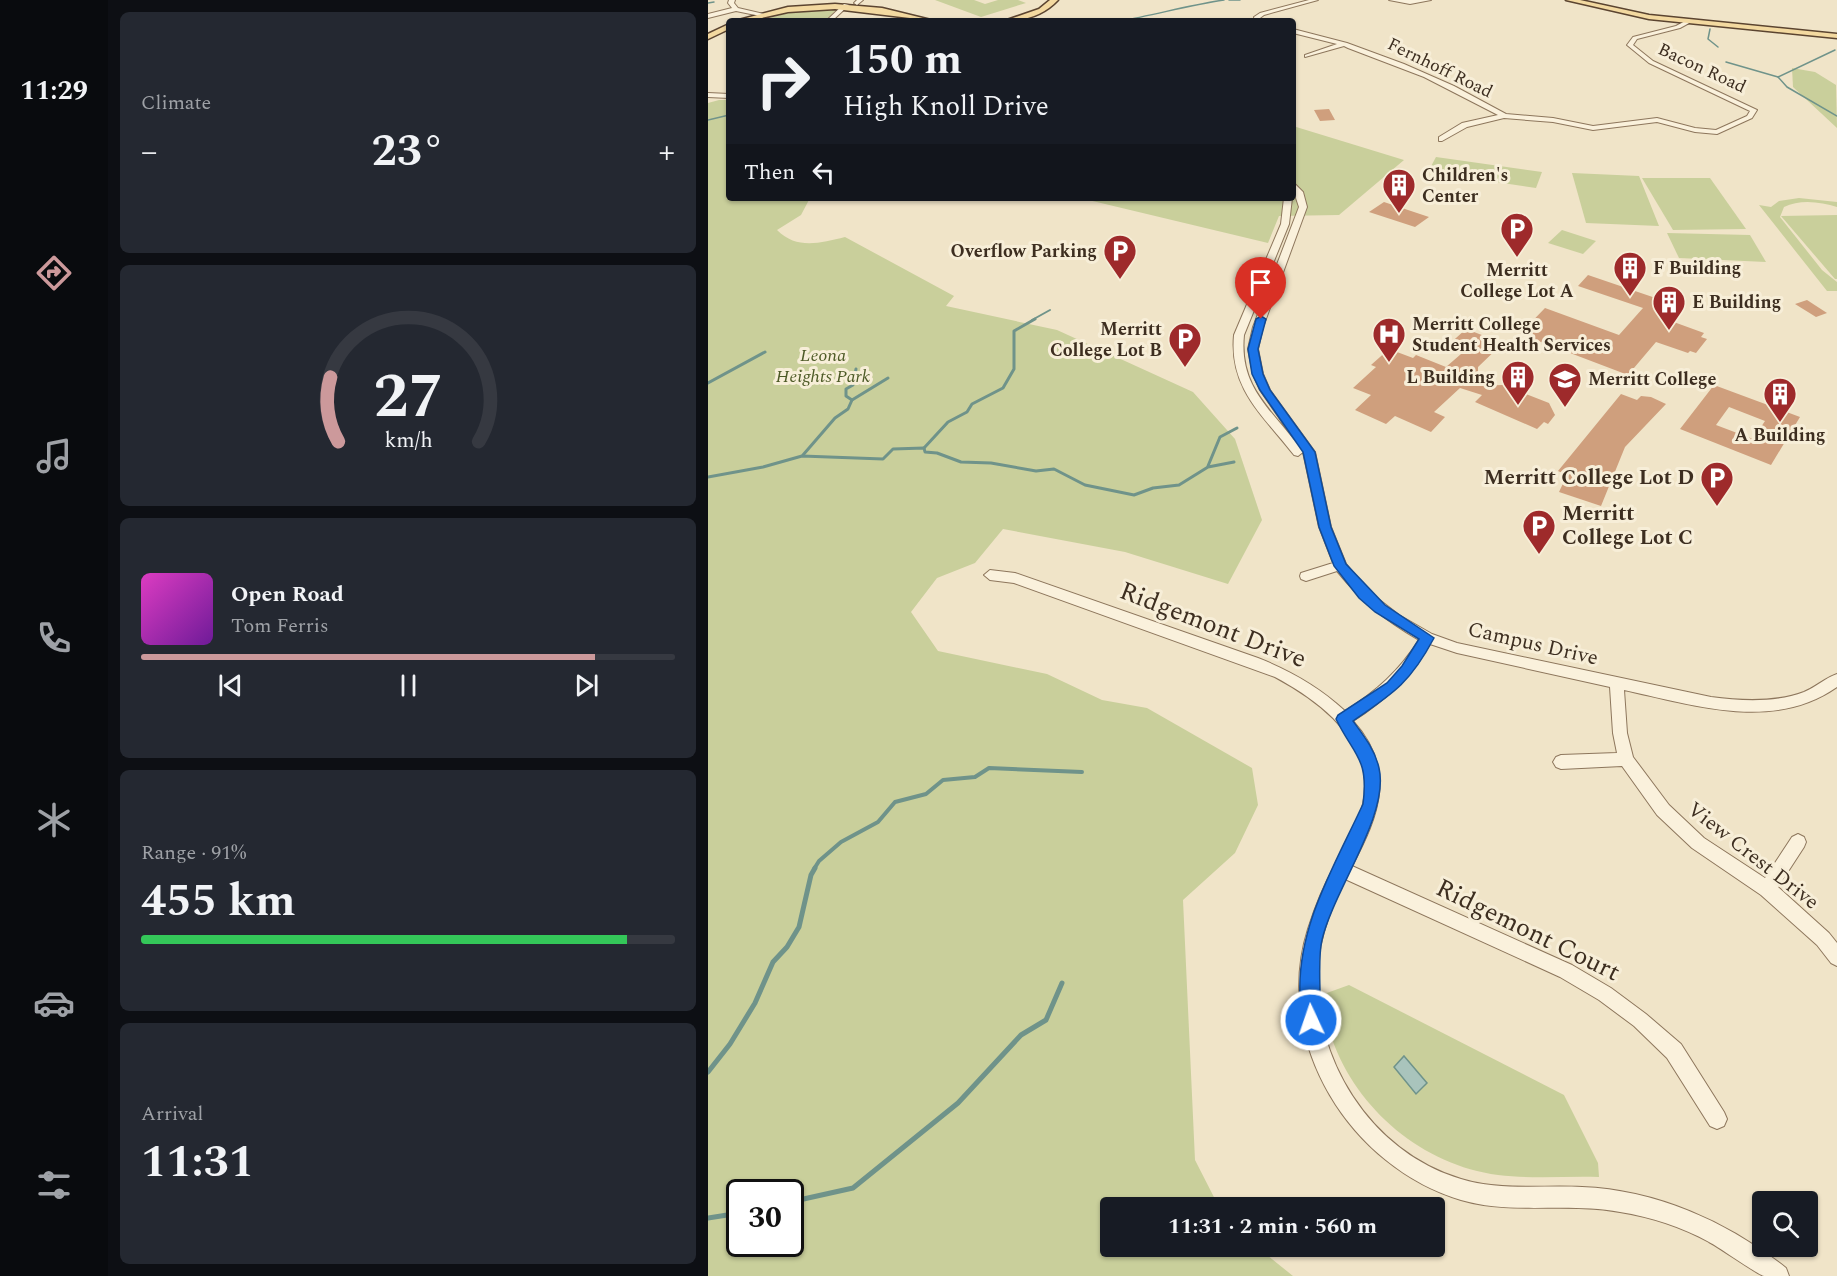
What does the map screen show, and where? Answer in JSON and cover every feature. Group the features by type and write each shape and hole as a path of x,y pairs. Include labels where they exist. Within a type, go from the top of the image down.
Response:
{"main road":[{"path":"1018,18 1042,11 1054,0"},
{"path":"1029,18 1048,12 1062,0"},
{"path":"1570,0 1625,13 1837,34"},
{"path":"1589,0 1653,13 1837,34"},
{"path":"748,18 809,3 859,1 920,18"},
{"path":"755,18 761,14 802,7 846,5 874,8 909,18"},
{"path":"708,37 726,28"},
{"path":"708,43 726,34"}],"street":[{"path":"732,0 731,3 736,9"},
{"path":"1257,18 1262,14 1315,0"},
{"path":"1392,0 1410,2 1428,0"},
{"path":"832,18 846,5"},
{"path":"708,16 736,9 761,14"},
{"name":"Bacon Road","path":"1442,138 1465,125 1504,116 1553,120 1593,128 1657,120 1712,132 1724,130 1750,117 1755,112 1750,107 1651,62 1631,47 1630,41 1635,38 1678,27 1689,21"},
{"name":"Fernhoff Road","path":"1296,32 1346,43 1423,72 1504,116"},
{"path":"1306,56 1346,43"},
{"path":"708,93 726,93"},
{"name":"Campus Drive","path":"1296,188 1302,199 1301,214 1258,327 1253,349 1257,374 1265,390 1309,452 1325,527 1340,566 1364,594 1380,608 1427,638 1490,657 1712,703 1762,706 1807,697 1837,680"},
{"name":"Campus Drive","path":"1288,201 1285,224 1239,335 1236,350 1240,372 1254,400 1312,471"},
{"path":"1306,576 1340,566"},
{"name":"Ridgemont Drive","path":"990,575 1015,578 1264,667 1304,686 1344,719 1366,752 1372,769 1371,805 1323,909 1312,942 1309,987 1311,1020 1319,1053 1336,1089 1368,1132 1410,1166 1455,1187 1491,1196 1594,1198 1660,1211 1693,1224 1733,1246 1778,1276"},
{"path":"1344,719 1392,687 1407,670 1427,638"},
{"name":"View Crest Drive","path":"1617,684 1620,733 1626,759 1662,810 1698,843 1767,889 1823,939 1837,957"},
{"path":"1561,762 1626,759"},
{"path":"1767,889 1798,842"},
{"name":"Ridgemont Court","path":"1341,869 1566,971 1605,994 1640,1020 1674,1051 1716,1119"}],"green space":[{"path":"935,0 974,0 985,4 998,0 1018,0 1026,3 981,17"},
{"path":"839,7 828,18 769,18 793,12"},
{"path":"1792,68 1815,72 1836,85 1837,128 1793,87"},
{"name":"Leona Heights Park","path":"726,100 726,201 808,201 801,215 777,230 801,243 845,237 954,296 946,306 1057,330 1193,392 1235,439 1262,520 1228,584 1125,552 1003,529 975,563 937,578 911,612 938,651 1047,674 1102,700 1147,708 1252,768 1258,805 1235,853 1183,900 1195,1160 1214,1197 1100,1197 1100,1257 1269,1257 1293,1276 708,1276 708,103"},
{"path":"1296,127 1404,160 1339,215 1279,216 1268,243 1093,201 1296,201"},
{"path":"1436,157 1542,172 1536,188 1428,172"},
{"path":"1572,173 1639,176 1659,226 1586,223"},
{"path":"1642,178 1710,178 1746,229 1673,230"},
{"path":"1799,198 1837,202 1837,207 1810,202 1790,204 1784,207 1780,217 1822,270 1837,282 1837,291 1827,291 1759,205 1771,207 1779,201"},
{"path":"1837,215 1837,279 1835,279 1781,216"},
{"path":"1562,230 1596,241 1583,254 1548,243"},
{"path":"1667,233 1750,235 1766,262 1679,258"},
{"path":"1349,985 1564,1095 1598,1163 1599,1177 1510,1176 1470,1169 1444,1160 1396,1130 1358,1089 1343,1065 1332,1039 1324,994"}],"water":[{"path":"1404,1056 1427,1083 1416,1094 1394,1067"}],"building":[{"path":"1329,109 1335,120 1320,121 1314,110"},
{"name":"Children's Center","path":"1384,202 1429,217 1415,227 1369,212"},
{"path":"1588,275 1682,307 1671,321 1704,333 1701,337 1707,339 1696,353 1690,351 1688,353 1656,342 1628,375 1520,334 1545,308 1619,335 1643,308 1578,286"},
{"path":"1807,300 1827,313 1816,317 1795,304"},
{"path":"1466,329 1503,343 1478,367 1478,371 1483,373 1469,386 1503,385 1549,403 1555,415 1548,424 1544,422 1537,429 1475,402 1482,395 1460,388 1434,412 1445,417 1431,432 1395,416 1386,424 1355,410 1371,395 1353,388 1376,367 1371,365 1389,349 1413,358 1416,355 1446,367 1461,354 1446,347"},
{"name":"A Building","path":"1714,385 1800,417 1771,465 1680,429","holes":["1729,407 1765,421 1753,439 1716,425"]},
{"path":"1621,394 1637,400 1641,396 1651,397 1666,404 1625,447 1601,506 1559,492 1567,475 1558,471"}],"waterway":[{"path":"1135,18 1224,0"},
{"path":"1229,0 1240,0"},
{"path":"708,3 714,2"},
{"path":"1710,29 1708,39 1718,47"},
{"path":"1778,77 1835,50"},
{"path":"1726,62 1778,77"},
{"path":"1778,77 1787,87 1837,116"},
{"path":"708,120 726,116"},
{"path":"1032,320 1050,310"},
{"path":"924,448 948,422 967,412 972,404 1003,388 1014,369 1014,331 1035,319"},
{"path":"708,383 765,352"},
{"path":"852,400 846,396 846,389 853,385 856,369"},
{"path":"852,400 888,378"},
{"path":"803,455 835,418 848,409 852,400"},
{"path":"1208,466 1220,437 1237,428"},
{"path":"708,477 763,467 802,456 883,459 893,449 924,448"},
{"path":"924,448 925,452 937,453 961,462 991,463 1036,471 1054,469 1085,485 1134,495 1153,488 1179,485 1208,467 1234,462"},
{"path":"814,869 819,861 841,842 878,822 895,802 926,794 943,780 975,777 989,768 1082,772"},
{"path":"708,1072 730,1044 755,1003 773,962 787,947 799,927 811,875 815,868"},
{"path":"804,1199 853,1188 958,1103 1021,1035 1046,1020 1062,983"},
{"path":"708,1218 726,1215"}],"place":[{"name":"Children's Center","path":"1399,214"},
{"name":"Merritt College Lot A","path":"1517,258"},
{"name":"Overflow Parking","path":"1120,280"},
{"name":"F Building","path":"1630,297"},
{"name":"E Building","path":"1669,331"},
{"name":"Merritt College Student Health Services","path":"1389,363"},
{"name":"Merritt College Lot B","path":"1185,368"},
{"name":"L Building","path":"1518,406"},
{"name":"Merritt College","path":"1565,408"},
{"name":"A Building","path":"1780,423"},
{"name":"Merritt College Lot D","path":"1717,507"},
{"name":"Merritt College Lot C","path":"1539,555"}],"route":[{"path":"1261,319 1253,349 1257,374 1265,390 1309,452 1325,527 1340,566 1364,594 1380,608 1427,638 1407,670 1392,687 1344,719 1366,752 1372,769 1373,788 1371,805 1323,909 1312,942 1309,987 1311,1020"}]}
